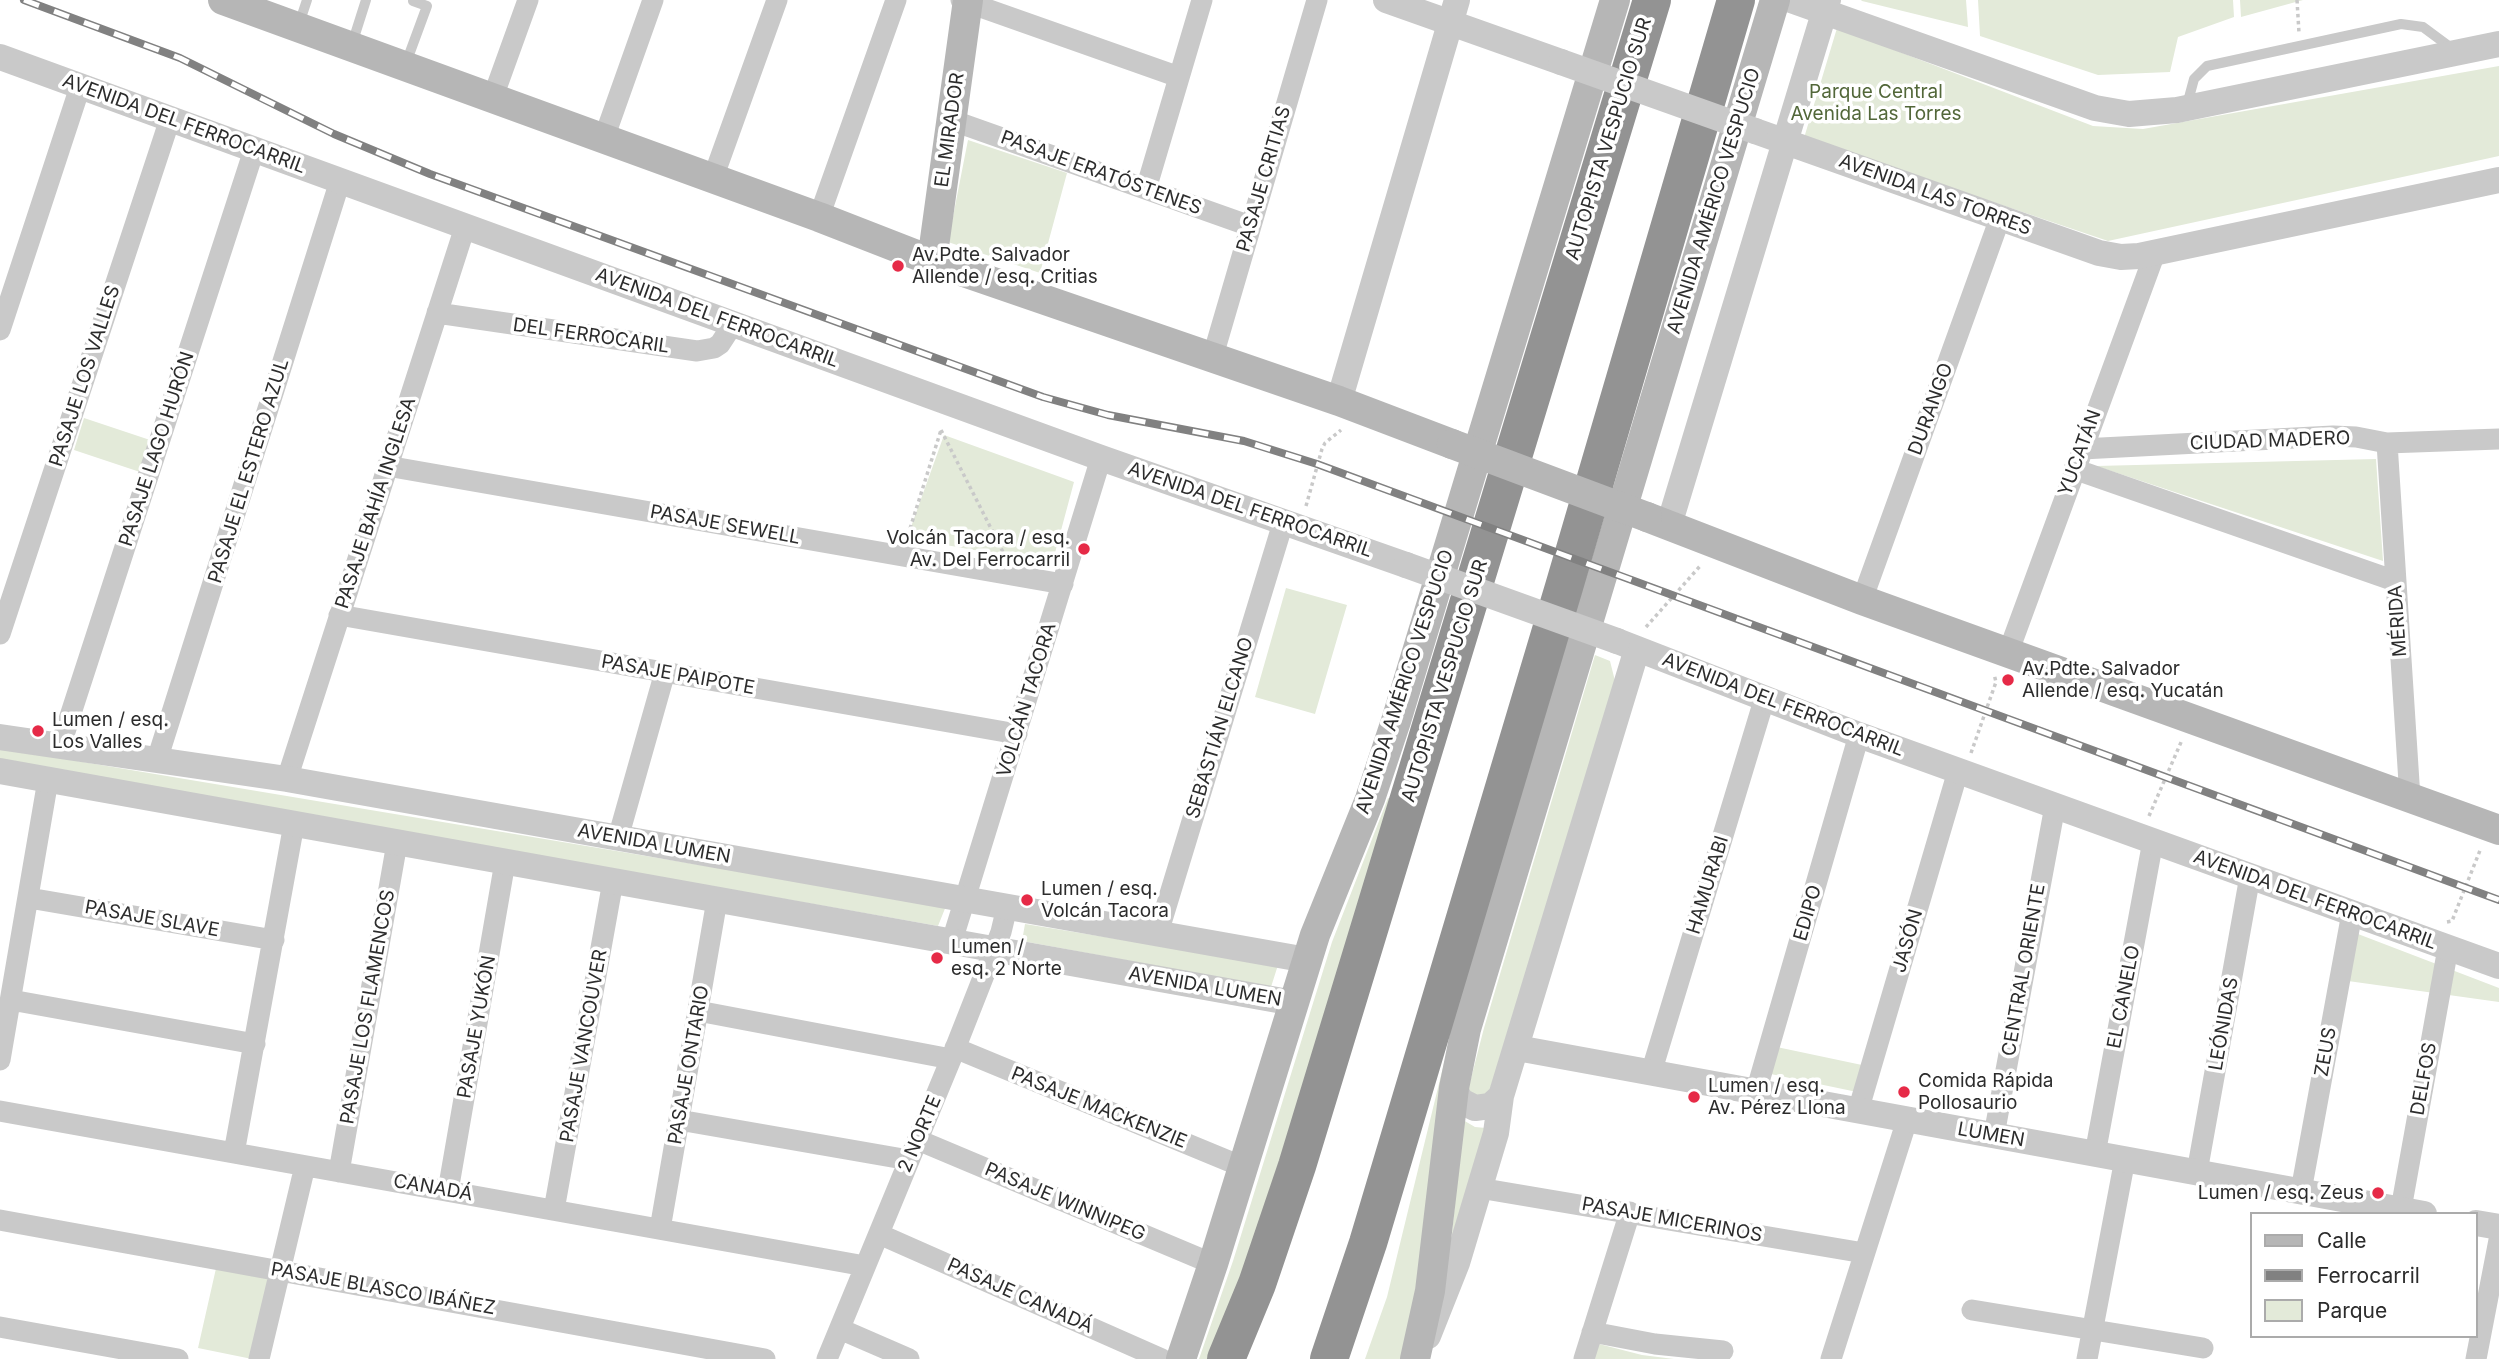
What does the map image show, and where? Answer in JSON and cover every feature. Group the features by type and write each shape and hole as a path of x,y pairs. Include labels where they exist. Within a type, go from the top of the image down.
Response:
{"highway":[{"name":"AUTOPISTA VESPUCIO SUR","path":"1226,1359 1257,1284 1297,1166 1651,0"},
{"path":"1329,1359 1368,1243 1576,548 1736,0"}],"main road":[{"path":"223,0 303,14 351,46 932,261 1350,405 1862,600 2494,828"},
{"name":"AVENIDA AMÉRICO VESPUCIO","path":"1181,1359 1323,912 1370,799 1396,721 1615,0"},
{"name":"EL MIRADOR","path":"932,261 965,1"},
{"name":"AVENIDA AMÉRICO VESPUCIO","path":"1416,1359 1435,1254 1458,1058 1475,995 1787,1"}],"street":[{"path":"493,97 528,0"},
{"path":"604,138 653,0"},
{"path":"713,178 777,0"},
{"path":"819,217 896,0"},
{"path":"1146,190 1202,0"},
{"name":"PASAJE CRITIAS","path":"1212,359 1317,0"},
{"name":"AVENIDA LAS TORRES","path":"1386,0 1454,11 1561,62 2110,256 2130,257 2155,253 2499,180"},
{"path":"965,1 1180,77"},
{"path":"1787,1 1826,6 2095,108 2145,114 2187,108 2499,44"},
{"path":"1658,521 1826,6"},
{"path":"1350,405 1454,11"},
{"name":"AVENIDA DEL FERROCARRIL","path":"0,57 1101,458 1627,645 1859,735 2499,966"},
{"path":"0,330 80,87"},
{"name":"PASAJE LOS VALLES","path":"0,634 170,119"},
{"name":"PASAJE ERATÓSTENES","path":"951,120 1251,226"},
{"name":"PASAJE LAGO HURÓN","path":"60,747 254,150"},
{"name":"PASAJE EL ESTERO AZUL","path":"158,760 340,181"},
{"name":"DURANGO","path":"1862,600 2000,218"},
{"name":"PASAJE BAHÍA INGLESA","path":"287,779 465,227"},
{"name":"YUCATÁN","path":"2003,651 2155,253"},
{"name":"DEL FERROCARIL","path":"437,313 697,352 720,344 733,324"},
{"name":"CIUDAD MADERO","path":"2082,449 2333,436 2387,443 2499,439"},
{"name":"MÉRIDA","path":"2387,443 2410,798"},
{"name":"VOLCÁN TACORA","path":"953,942 1101,458"},
{"name":"PASAJE SEWELL","path":"387,466 1063,584"},
{"path":"2074,469 2395,580"},
{"name":"SEBASTIÁN ELCANO","path":"1158,933 1292,526"},
{"name":"PASAJE PAIPOTE","path":"339,615 1017,734"},
{"name":"AVENIDA AMÉRICO VESPUCIO","path":"1416,1359 1449,1289 1496,1133 1502,1096 1627,645"},
{"path":"618,838 665,672"},
{"name":"HAMURABI","path":"1651,1073 1765,697"},
{"name":"EDIPO","path":"1756,1092 1859,735"},
{"name":"AVENIDA LUMEN","path":"0,737 287,779 1307,960"},
{"name":"AVENIDA LUMEN","path":"0,771 1294,1003"},
{"name":"JASÓN","path":"1858,1111 1958,771"},
{"path":"0,1060 48,780"},
{"name":"CENTRAL ORIENTE","path":"1994,1135 2055,806"},
{"path":"234,1153 294,824"},
{"name":"EL CANELO","path":"2095,1154 2147,839"},
{"name":"PASAJE LOS FLAMENCOS","path":"339,1172 397,843"},
{"name":"PASAJE YUKÓN","path":"448,1191 505,862"},
{"name":"LEÓNIDAS","path":"2197,1172 2250,876"},
{"name":"PASAJE VANCOUVER","path":"554,1210 614,881"},
{"name":"PASAJE SLAVE","path":"29,898 274,940"},
{"name":"PASAJE ONTARIO","path":"660,1229 717,900"},
{"name":"2 NORTE","path":"827,1359 995,949 1007,907"},
{"name":"ZEUS","path":"2301,1191 2352,913"},
{"name":"DELFOS","path":"2413,1212 2448,948"},
{"path":"11,1000 255,1044"},
{"name":"PASAJE MACKENZIE","path":"698,1010 953,1054 1243,1167"},
{"name":"LUMEN","path":"1517,1048 2413,1212"},
{"path":"1454,1088 1461,1101 1475,1108 1490,1106 1502,1096"},
{"name":"CANADÁ","path":"0,1111 865,1266"},
{"path":"679,1120 909,1160"},
{"path":"1831,1359 1907,1120"},
{"name":"PASAJE WINNIPEG","path":"918,1140 1213,1264"},
{"path":"2087,1359 2125,1159"},
{"path":"259,1359 305,1166"},
{"name":"PASAJE MICERINOS","path":"1479,1188 1864,1254"},
{"path":"1584,1359 1630,1212"},
{"name":"PASAJE BLASCO IBÁÑEZ","path":"0,1220 765,1359"},
{"path":"2478,1223 2499,1227"},
{"name":"PASAJE CANADÁ","path":"879,1234 1162,1359"},
{"path":"2476,1359 2499,1240"},
{"path":"1972,1310 2203,1348"},
{"path":"0,1327 178,1359"},
{"path":"840,1329 908,1359"},
{"path":"1592,1332 1656,1344 1723,1351"}],"lane":[{"path":"351,46 366,0"},
{"path":"405,66 428,3 413,1"},
{"path":"2187,108 2194,79 2207,66 2299,46 2409,24 2429,30 2456,52"}],"path":[{"path":"2297,0 2299,46"},
{"path":"1292,526 1325,443 1350,405"},
{"path":"901,556 942,430 1004,552"},
{"path":"1627,645 1662,611 1718,545"},
{"path":"1958,771 1971,754 1996,682 1991,666 2003,651"},
{"path":"2147,839 2190,719"},
{"path":"2414,935 2420,928 2452,920 2494,828"}],"green space":[{"path":"1966,0 1968,27 1862,1"},
{"path":"1978,0 2233,0 2234,17 2178,37 2170,72 2098,75 1980,36"},
{"path":"2240,0 2303,0 2241,17"},
{"name":"Parque Central Avenida Las Torres","path":"1837,28 2093,126 2143,129 2499,66 2499,156 2108,241 1804,138"},
{"path":"968,140 1067,173 1040,273 948,242"},
{"path":"84,418 150,440 140,472 74,450"},
{"path":"944,435 1074,482 1052,564 907,538"},
{"path":"2376,459 2383,561 2096,466"},
{"path":"1286,588 1347,605 1315,714 1255,697"},
{"path":"1595,655 1610,661 1615,681 1488,1096 1478,1098 1468,1090 1484,1028"},
{"path":"0,746 946,906 938,926 24,765 0,760"},
{"path":"1388,798 1396,800 1215,1359 1199,1359 1233,1261 1332,942"},
{"path":"1025,924 1278,965 1271,987 1022,941"},
{"path":"2358,934 2499,988 2499,1002 2348,981"},
{"path":"1772,1046 1862,1065 1857,1092 1766,1073"},
{"path":"1444,1063 1446,1068 1437,1162 1404,1359 1365,1359 1387,1297"},
{"path":"1463,1120 1475,1127 1486,1128 1451,1244"},
{"path":"217,1264 271,1276 252,1359 198,1348"},
{"path":"1599,1344 1642,1355 1674,1359 1594,1359"}],"railway":[{"path":"24,0 180,58 334,134 430,174 1043,397 1108,415 1244,441 1317,464 2499,900"}],"place":[{"name":"Av.Pdte. Salvador Allende / esq. Critias","path":"898,266"},
{"name":"Volcán Tacora / esq. Av. Del Ferrocarril","path":"1084,549"},
{"name":"Av.Pdte. Salvador Allende / esq. Yucatán","path":"2008,680"},
{"name":"Lumen / esq. Los Valles","path":"38,731"},
{"name":"Lumen / esq. Volcán Tacora","path":"1027,900"},
{"name":"Lumen / esq. 2 Norte","path":"937,958"},
{"name":"Comida Rápida Pollosaurio","path":"1904,1092"},
{"name":"Lumen / esq. Av. Pérez Llona","path":"1694,1097"},
{"name":"Lumen / esq. Zeus","path":"2378,1193"}]}
